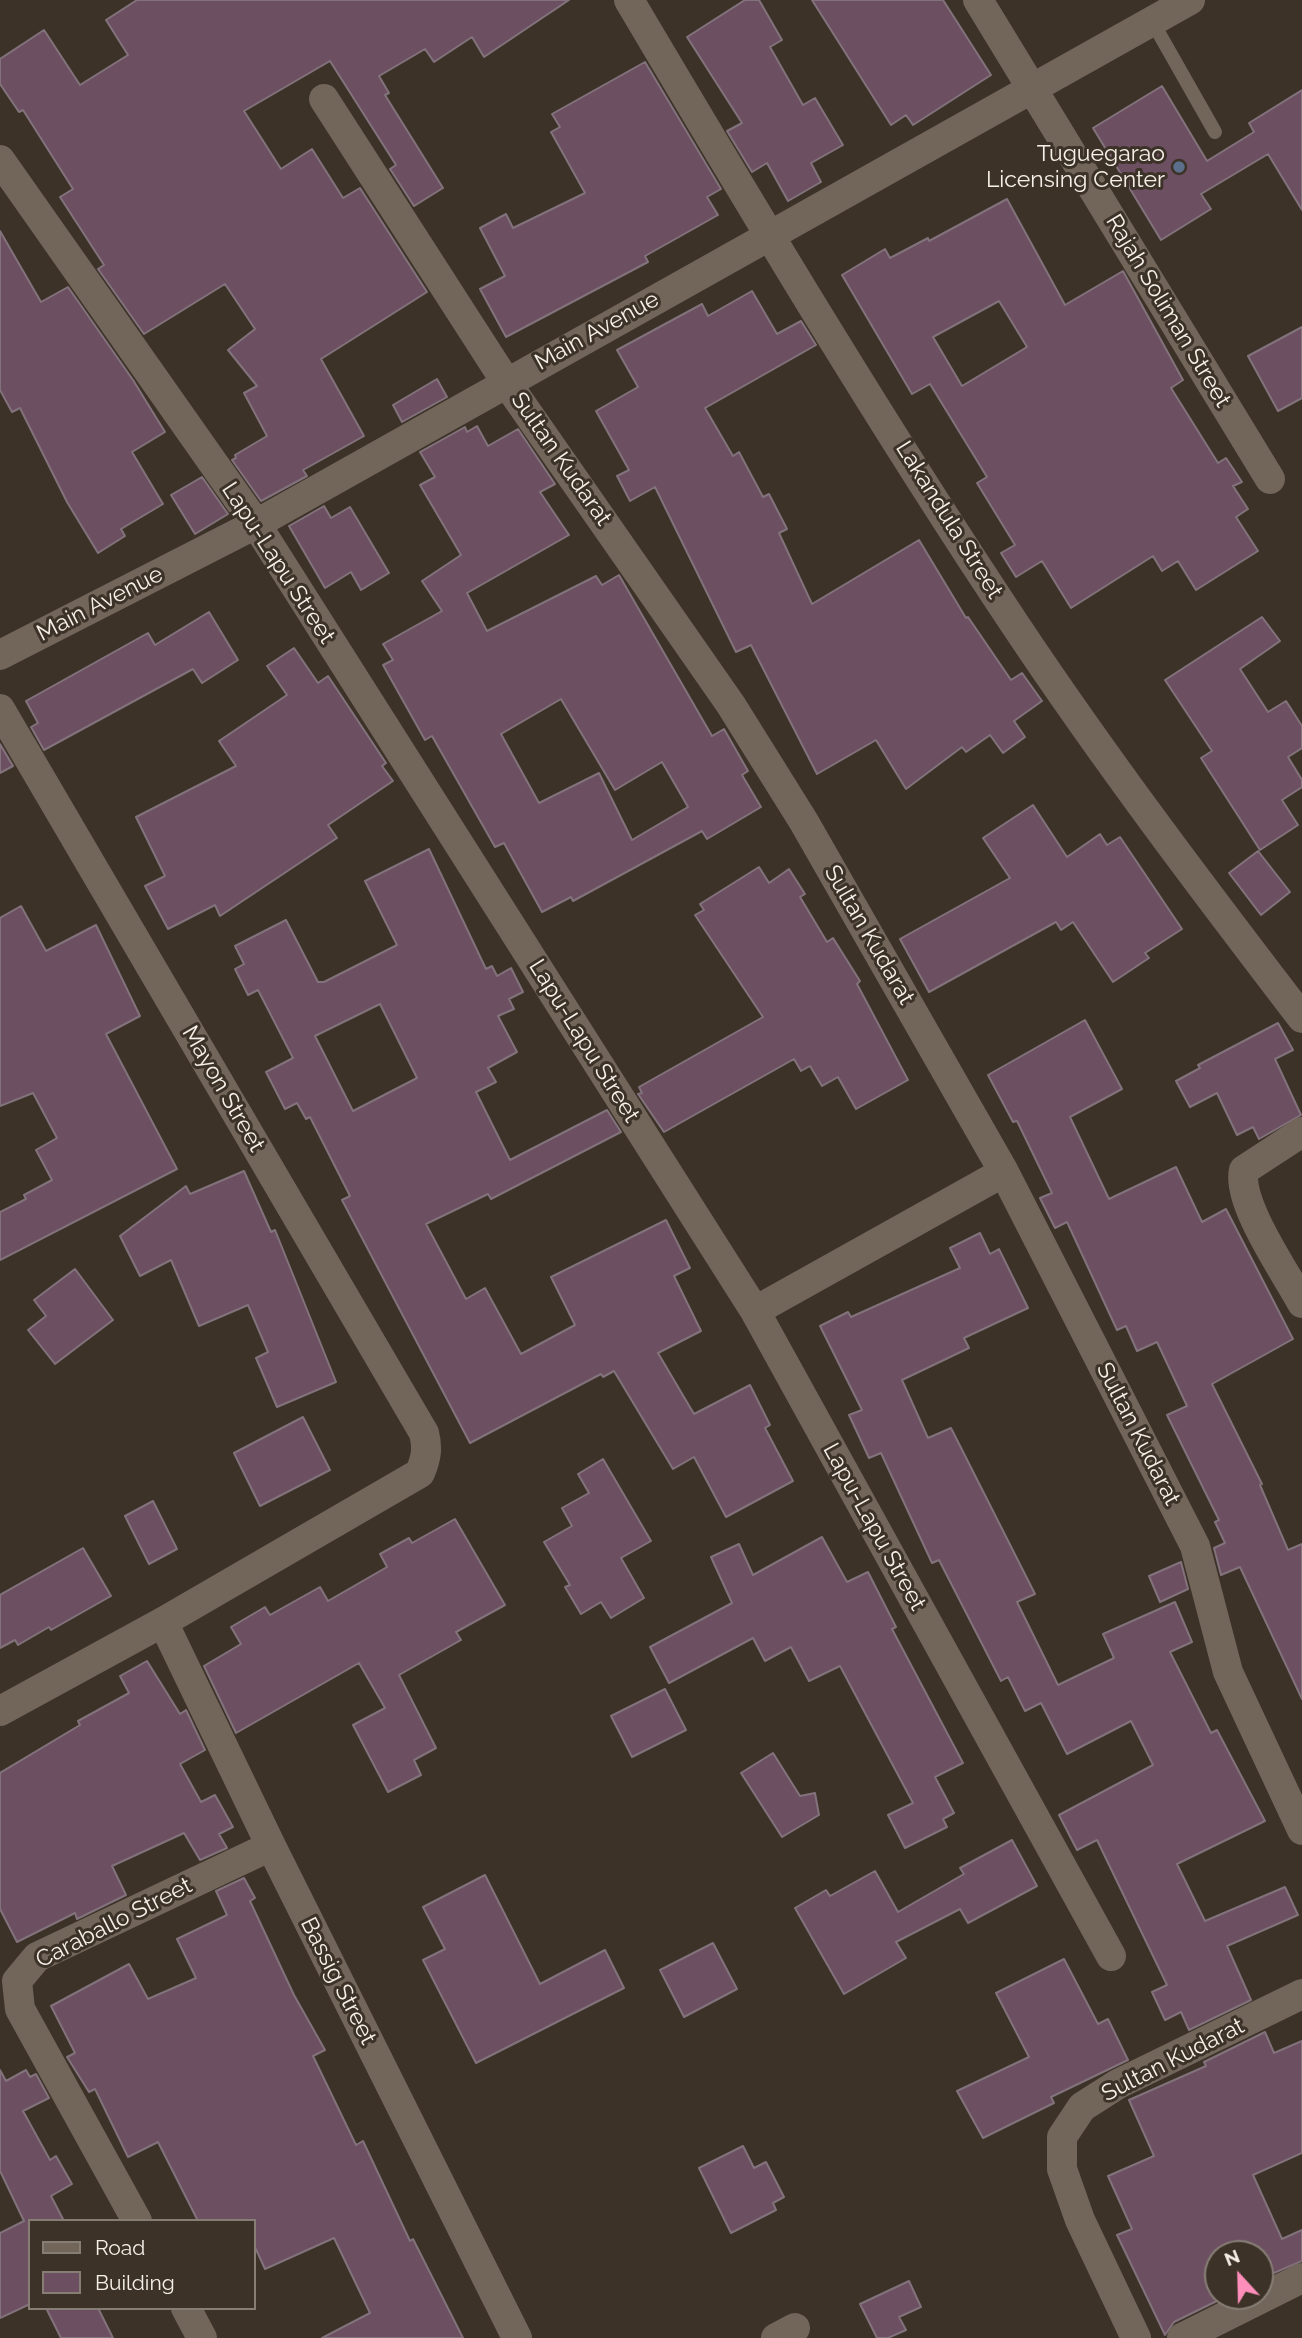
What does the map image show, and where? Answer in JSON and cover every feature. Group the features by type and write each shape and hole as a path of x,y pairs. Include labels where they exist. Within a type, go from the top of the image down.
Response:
{"street":[{"name":"Lakandula Street","path":"629,0 769,235 1017,627 1203,888 1302,1018"},
{"name":"Rajah Soliman Street","path":"978,0 1270,479"},
{"name":"Main Avenue","path":"0,655 256,524 1190,0"},
{"name":"Sultan Kudarat","path":"324,99 506,382 739,717 804,822 1004,1172 1195,1546 1228,1672 1302,1830"},
{"name":"Lapu-Lapu Street","path":"0,160 256,524 755,1311 1111,1955"},
{"name":"Mayon Street","path":"0,709 424,1433 426,1459 420,1472 163,1622"},
{"path":"1302,1132 1244,1170 1241,1180 1248,1204 1302,1303"},
{"path":"755,1311 1004,1172"},
{"path":"0,1711 163,1622"},
{"name":"Bassig Street","path":"163,1622 271,1846 517,2338"},
{"name":"Caraballo Street","path":"136,2219 20,2009 17,1981 37,1957 271,1846"},
{"name":"Sultan Kudarat","path":"1136,2338 1075,2207 1062,2169 1062,2137 1082,2107 1118,2084 1302,1994"},
{"path":"1182,2338 1302,2278"},
{"path":"187,2310 202,2338"}],"lane":[{"path":"1152,21 1215,132"}],"building":[{"path":"137,0 569,0 484,57 472,37 434,62 425,49 379,76 389,93 385,95 443,188 414,206 390,169 396,165 330,61 244,111 281,169 312,149 343,198 360,188 427,292 321,359 364,436 303,470 307,476 261,501 232,460 236,458 235,455 267,436 244,393 257,386 228,350 255,329 225,284 144,334 98,269 104,265 60,197 73,189 23,110 19,112 0,84 0,59 44,30 80,85 128,55 106,20"},
{"path":"745,0 759,0 782,40 770,47 803,105 815,98 843,145 811,163 821,182 788,201 767,163 752,172 727,131 742,123 687,37"},
{"path":"812,0 943,0 991,75 913,125 906,115 891,125"},
{"path":"645,62 721,189 707,197 718,215 645,256 648,262 506,337 480,289 505,276 480,228 506,214 513,228 585,193 551,132 560,127 552,114"},
{"path":"1162,86 1207,161 1254,132 1249,123 1302,90 1302,210 1268,154 1201,194 1211,209 1161,240 1093,128"},
{"path":"1007,199 1065,305 1123,271 1183,380 1171,388 1218,463 1226,458 1242,482 1233,486 1248,509 1236,517 1258,551 1196,590 1178,561 1162,571 1153,556 1071,608 1042,561 1016,577 1001,553 1015,545 977,483 987,477 930,384 912,394 842,275 885,249 890,258 928,238 929,241","holes":["999,301 1027,347 962,386 933,337"]},
{"path":"0,231 41,302 68,287 133,380 165,432 132,452 163,504 121,529 125,536 98,553 67,502 20,408 12,412 0,390"},
{"path":"752,291 777,334 801,321 816,345 705,408 733,456 739,452 763,497 769,494 787,529 779,533 812,604 919,540 966,618 968,617 1011,680 1022,673 1042,701 1014,721 1025,737 1003,753 990,735 966,752 962,747 906,789 876,740 817,774 751,645 736,652 655,487 630,501 617,476 629,470 596,411 638,387 617,350 702,304 708,316"},
{"path":"1302,327 1302,398 1278,411 1248,356"},
{"path":"437,379 447,397 402,422 393,405"},
{"path":"477,426 488,446 518,429 555,484 540,492 569,535 467,593 487,631 596,576 602,585 619,575 712,736 724,729 748,771 742,775 761,807 707,839 702,831 573,901 571,897 542,912 504,843 495,847 432,736 425,740 383,665 393,660 383,644 442,611 422,581 461,555 420,485 435,477 420,452 465,427 467,432","holes":["561,699 615,790 662,762 688,807 632,840 599,773 539,803 501,734"]},
{"path":"202,477 228,514 195,534 171,495"},
{"path":"324,506 331,518 350,507 389,573 361,590 351,572 325,588 289,526"},
{"path":"209,612 238,660 202,683 193,669 44,750 31,727 38,723 26,701 148,633 155,645"},
{"path":"1262,617 1280,641 1240,669 1268,712 1286,701 1302,726 1302,748 1288,757 1302,780 1302,787 1282,800 1298,825 1260,850 1201,758 1212,751 1165,680"},
{"path":"294,648 318,683 328,676 386,763 382,766 393,781 328,825 337,838 220,916 215,905 168,929 145,886 165,876 136,817 236,766 219,741 287,695 267,666"},
{"path":"0,744 13,766 0,773"},
{"path":"1033,805 1067,857 1100,834 1107,845 1120,837 1182,929 1145,953 1149,958 1113,982 1073,922 1061,930 1056,922 929,992 900,939 1010,878 983,838"},
{"path":"429,849 486,969 492,966 497,976 511,968 523,992 509,999 514,1009 498,1016 517,1052 488,1068 496,1082 476,1092 510,1160 607,1110 621,1132 491,1199 488,1194 426,1224 466,1299 485,1288 521,1354 575,1325 551,1277 666,1220 690,1268 674,1276 701,1331 658,1353 694,1414 750,1385 770,1425 765,1428 793,1481 726,1517 694,1457 673,1469 614,1371 603,1377 601,1374 470,1443 342,1200 350,1196 310,1117 306,1119 297,1103 285,1109 266,1072 293,1058 258,990 248,995 235,969 244,964 235,946 286,920 318,982 324,982 397,945 365,881","holes":["380,1004 417,1078 353,1111 315,1036"]},
{"path":"1258,851 1290,892 1261,915 1229,873"},
{"path":"759,867 769,883 789,869 805,894 800,897 827,942 833,938 860,981 857,984 908,1080 856,1109 838,1077 822,1086 810,1066 801,1071 794,1059 664,1132 638,1094 642,1093 639,1087 763,1017 695,915 704,910 700,904"},
{"path":"21,906 46,951 96,925 140,1016 106,1034 177,1169 0,1260 0,1212 26,1199 24,1195 52,1180 36,1150 57,1138 33,1093 0,1106 0,918"},
{"path":"1085,1020 1122,1089 1070,1117 1109,1199 1176,1167 1202,1222 1226,1209 1293,1339 1212,1384 1262,1484 1260,1485 1288,1550 1302,1544 1302,1699 1240,1567 1221,1575 1214,1548 1225,1543 1215,1522 1219,1520 1167,1415 1187,1406 1157,1342 1137,1351 1126,1326 1117,1330 1067,1222 1055,1228 1040,1198 1052,1193 1017,1121 1013,1122 988,1075"},
{"path":"1278,1023 1293,1050 1275,1059 1301,1115 1259,1139 1253,1127 1237,1135 1217,1093 1190,1107 1176,1081 1200,1068 1198,1065"},
{"path":"244,1171 271,1232 275,1230 336,1382 277,1407 256,1358 268,1352 248,1305 199,1326 171,1260 140,1276 120,1236 186,1186 190,1194"},
{"path":"980,1233 990,1254 999,1249 1028,1308 964,1338 969,1348 902,1380 928,1438 951,1428 1035,1594 1017,1602 1058,1685 1114,1658 1103,1634 1175,1602 1192,1642 1170,1652 1211,1733 1217,1730 1265,1821 1177,1864 1205,1921 1285,1887 1298,1915 1227,1946 1251,2000 1189,2030 1181,2012 1165,2020 1152,1992 1167,1985 1097,1840 1077,1850 1059,1815 1153,1765 1131,1721 1067,1754 1041,1703 1025,1711 1008,1677 1001,1681 939,1560 932,1563 881,1453 869,1458 849,1415 862,1410 820,1326 848,1312 851,1317 960,1268 950,1248"},
{"path":"75,1269 113,1320 55,1364 28,1330 46,1316 34,1300"},
{"path":"303,1417 330,1470 260,1506 234,1453"},
{"path":"603,1459 651,1541 621,1558 644,1598 611,1618 601,1602 581,1614 565,1587 570,1585 544,1542 572,1526 562,1508 589,1493 578,1474"},
{"path":"153,1501 177,1549 149,1564 125,1516"},
{"path":"455,1519 505,1605 456,1632 461,1640 399,1675 436,1748 414,1760 421,1775 388,1792 353,1725 385,1708 359,1663 236,1733 204,1666 241,1644 231,1627 265,1607 270,1615 320,1587 328,1601 387,1567 380,1554 409,1538 412,1543"},
{"path":"822,1537 847,1582 868,1572 896,1627 892,1629 963,1763 935,1777 954,1813 943,1819 947,1827 905,1848 888,1815 913,1803 840,1666 809,1681 791,1647 765,1661 753,1638 669,1683 650,1647 732,1603 711,1557 739,1544 753,1575"},
{"path":"83,1548 111,1596 51,1630 49,1627 18,1645 15,1640 0,1648 0,1595"},
{"path":"1181,1562 1188,1589 1160,1602 1149,1576"},
{"path":"147,1661 180,1714 186,1710 205,1750 180,1764 201,1802 215,1795 233,1827 219,1834 227,1848 200,1860 184,1833 112,1866 126,1895 77,1919 75,1913 17,1942 0,1909 0,1773 80,1725 78,1721 129,1693 120,1676"},
{"path":"665,1689 686,1730 632,1757 611,1716"},
{"path":"773,1753 800,1796 815,1793 819,1815 782,1837 741,1773"},
{"path":"1012,1840 1037,1886 968,1923 960,1909 896,1942 906,1958 844,1994 795,1908 826,1890 830,1896 875,1871 898,1912 964,1874 960,1868"},
{"path":"485,1875 540,1984 605,1950 624,1988 476,2063 423,1960 445,1949 423,1907"},
{"path":"244,1878 255,1898 250,1901 294,1995 325,2050 313,2056 356,2145 363,2141 410,2241 413,2239 463,2338 322,2338 370,2313 334,2238 265,2269 256,2249 256,2219 197,2219 158,2142 128,2157 95,2089 89,2092 67,2057 75,2053 51,2006 129,1964 148,1999 196,1978 177,1939 227,1915 216,1891"},
{"path":"713,1943 737,1989 684,2017 660,1970"},
{"path":"1064,1959 1098,2024 1108,2019 1128,2060 1051,2097 1054,2103 983,2138 957,2091 1029,2057 996,1993"},
{"path":"1265,2032 1274,2053 1302,2041 1302,2153 1253,2175 1282,2239 1302,2230 1302,2261 1274,2273 1274,2240 1204,2240 1204,2307 1174,2322 1165,2335 1117,2235 1132,2229 1108,2176 1154,2156 1129,2100 1206,2066 1204,2062"},
{"path":"0,2070 6,2081 26,2070 30,2077 36,2074 49,2098 23,2111 50,2160 56,2156 72,2184 51,2196 63,2219 28,2219 28,2305 0,2318 0,2233 24,2221 0,2171"},
{"path":"743,2146 754,2168 766,2162 784,2197 773,2203 776,2210 731,2233 699,2168"},
{"path":"909,2281 921,2307 899,2317 906,2330 888,2338 877,2338 860,2304"},
{"path":"47,2310 99,2310 113,2338 61,2338"}],"place":[{"name":"Tuguegarao Licensing Center","path":"1179,167"}]}
